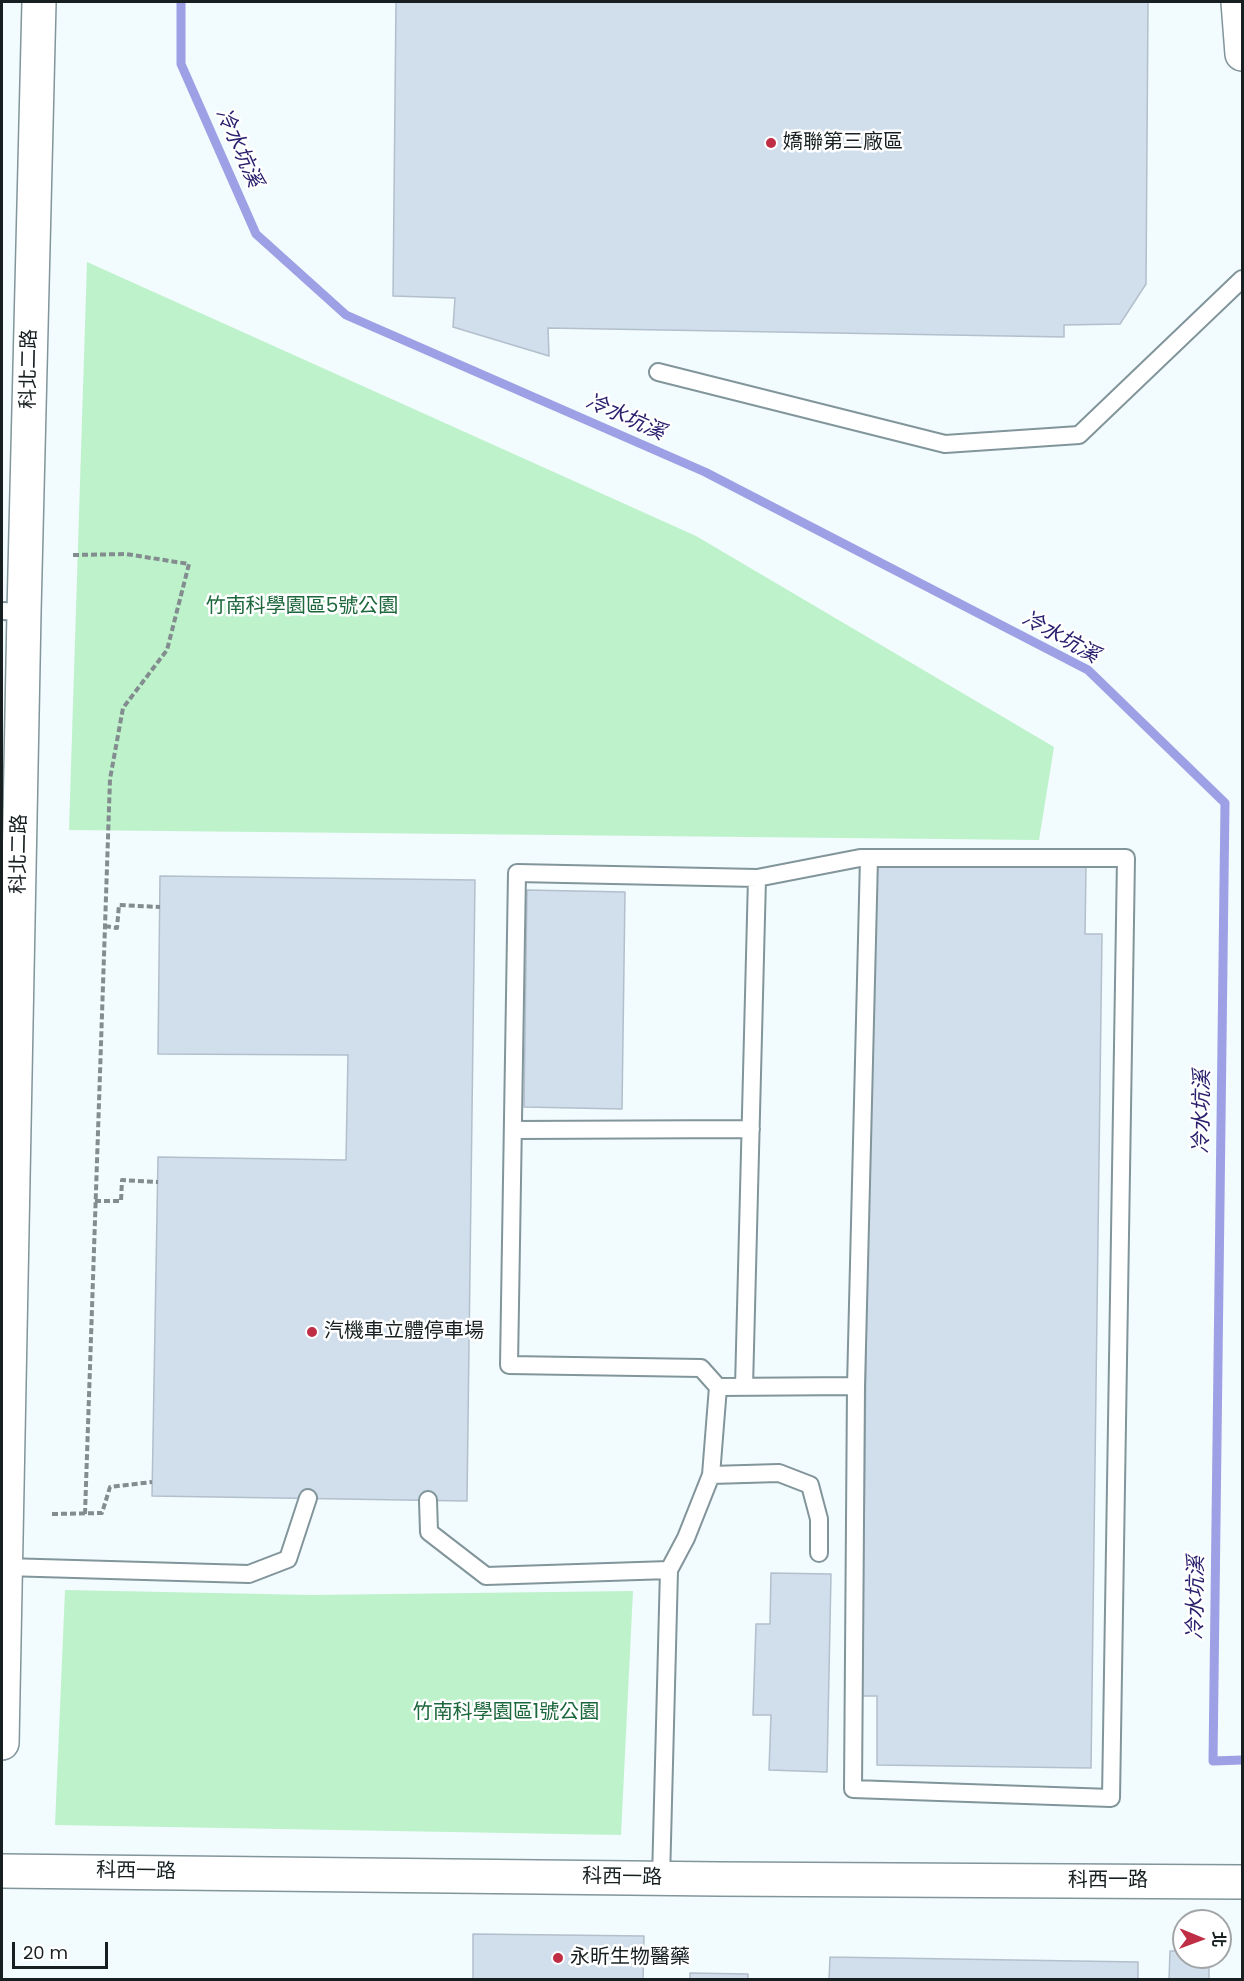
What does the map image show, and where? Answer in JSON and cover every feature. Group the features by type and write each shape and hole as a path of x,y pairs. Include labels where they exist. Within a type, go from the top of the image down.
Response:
{"street":[{"name":"科北二路","path":"2,1743 13,612 39,2"},
{"path":"1238,2 1242,54"},
{"name":"科西一路","path":"2,1871 661,1879 1242,1882"}],"lane":[{"path":"658,372 945,444 1079,435 1242,279"},
{"path":"661,1879 669,1570 686,1538 711,1475 718,1387 701,1368 509,1365 517,873 758,878 860,858 869,858 1126,858 1111,1798 853,1788 856,1386 869,858"},
{"path":"744,1387 758,878"},
{"path":"514,1130 751,1129"},
{"path":"718,1387 856,1386"},
{"path":"711,1475 779,1473 810,1485 819,1519 819,1553"},
{"path":"5,1567 249,1574 288,1559 308,1498"},
{"path":"428,1500 429,1532 486,1576 669,1570"}],"path":[{"path":"73,555 126,554 189,564 167,650 123,708 110,779 85,1514"},
{"path":"105,926 117,928 119,905 160,907"},
{"path":"95,1201 121,1201 122,1180 158,1182"},
{"path":"52,1514 102,1513 110,1487 152,1482"}],"green space":[{"name":"竹南科學園區5號公園","path":"87,262 696,536 1054,747 1039,840 69,830"},
{"name":"竹南科學園區1號公園","path":"65,1590 312,1595 633,1591 621,1835 55,1825"}],"building":[{"name":"嬌聯第三廠區","path":"396,2 1148,2 1146,284 1120,324 1064,325 1064,337 548,328 549,356 453,327 455,298 393,296"},
{"path":"872,862 1086,865 1085,934 1102,934 1091,1768 877,1765 877,1696 862,1696"},
{"name":"汽機車立體停車場","path":"160,876 475,880 467,1501 152,1496 158,1157 346,1160 348,1055 158,1054"},
{"path":"527,890 625,892 622,1109 524,1107"},
{"path":"771,1573 831,1574 827,1772 769,1770 771,1715 753,1715 756,1624 770,1624"},
{"name":"永昕生物醫藥","path":"473,1934 644,1936 643,1980 473,1980"},
{"path":"1170,1951 1172,1951 1172,1969 1209,1969 1209,1980 1169,1980"},
{"path":"830,1957 1138,1962 1138,1980 829,1980"},
{"path":"690,1973 748,1974 748,1980 690,1980"}],"waterway":[{"name":"冷水坑溪","path":"181,2 181,64 256,234 346,315 705,472 1088,670 1225,803 1213,1761 1242,1760"}],"place":[{"name":"嬌聯第三廠區","path":"771,143"},
{"name":"汽機車立體停車場","path":"312,1332"},
{"name":"永昕生物醫藥","path":"558,1958"}]}
